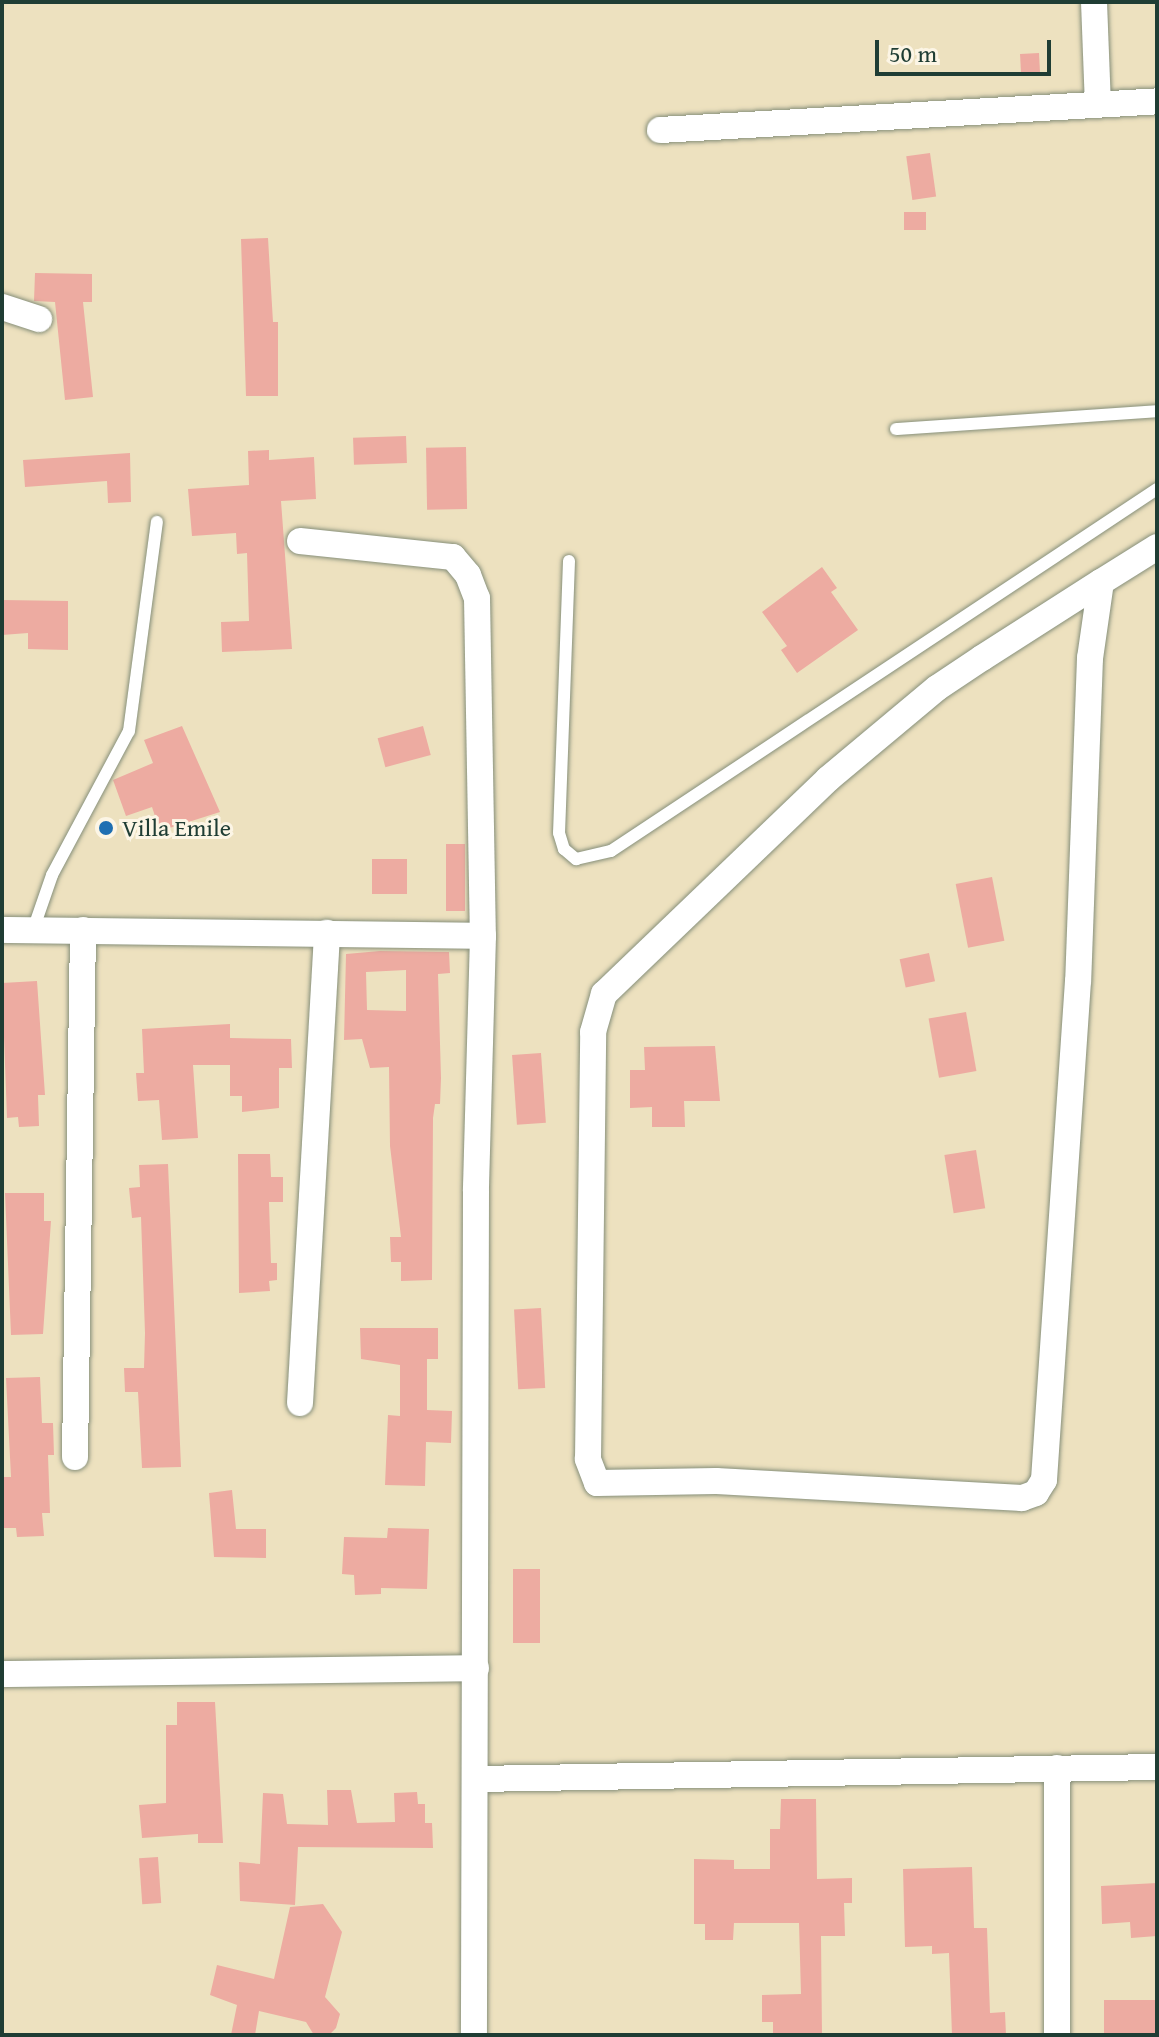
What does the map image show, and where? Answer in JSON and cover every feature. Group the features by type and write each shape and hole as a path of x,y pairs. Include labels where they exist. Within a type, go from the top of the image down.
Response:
{"street":[{"path":"1094,2 1098,104"},
{"path":"660,130 1157,101"},
{"path":"2,307 39,319"},
{"path":"300,541 453,557 468,575 477,598 483,936 476,1207 474,2035"},
{"path":"1101,582 1090,658 1078,981 1044,1480 1036,1493 1022,1498 716,1481 597,1483 588,1459 593,1032 604,994 828,779 937,688 1101,582 1157,547"},
{"path":"2,930 483,936"},
{"path":"75,1457 83,930"},
{"path":"300,1403 327,933"},
{"path":"2,1674 476,1668"},
{"path":"476,1779 1157,1767"},
{"path":"1057,1768 1057,2035"}],"lane":[{"path":"896,429 1157,411"},
{"path":"569,561 559,833 564,849 576,859 611,851 1157,489"},
{"path":"33,930 52,875 129,731 157,522"}],"building":[{"path":"1039,53 1040,74 1021,75 1020,54"},
{"path":"930,153 936,197 912,200 906,156"},
{"path":"904,212 926,212 926,230 904,230"},
{"path":"268,238 273,322 278,322 278,396 246,396 241,239"},
{"path":"35,273 92,274 92,302 83,302 93,397 65,400 55,302 34,301"},
{"path":"406,436 407,463 354,465 353,438"},
{"path":"466,447 467,509 427,510 426,448"},
{"path":"269,450 269,460 314,457 316,499 281,501 292,649 222,652 221,622 249,621 247,553 237,554 236,533 192,536 188,489 249,485 248,451"},
{"path":"130,453 131,502 108,503 107,481 25,487 23,460"},
{"path":"822,567 837,588 831,592 858,630 797,673 781,650 787,646 762,612"},
{"path":"2,600 68,601 68,650 28,649 28,633 2,635"},
{"path":"182,726 220,812 160,831 152,807 126,816 113,780 153,763 144,740"},
{"path":"423,726 431,755 385,767 378,738"},
{"path":"446,844 465,844 465,911 446,911"},
{"path":"372,859 407,859 407,894 372,894"},
{"path":"992,877 1004,941 968,948 956,884"},
{"path":"449,952 450,973 438,974 441,1078 440,1104 435,1104 433,1118 432,1280 401,1281 401,1262 391,1262 390,1237 401,1237 390,1146 389,1067 370,1068 362,1039 344,1040 346,954","holes":["406,970 406,1011 367,1010 366,972"]},
{"path":"929,953 935,981 906,988 900,959"},
{"path":"37,981 45,1095 38,1095 39,1126 19,1127 18,1117 7,1118 2,983"},
{"path":"966,1012 976,1071 939,1078 929,1019"},
{"path":"230,1024 230,1038 291,1039 292,1068 279,1068 279,1108 242,1112 242,1096 230,1096 230,1065 193,1065 198,1138 162,1140 159,1100 138,1101 136,1073 144,1073 142,1029"},
{"path":"715,1046 720,1101 684,1101 685,1127 652,1127 652,1107 630,1108 630,1070 645,1070 644,1047"},
{"path":"541,1053 546,1123 517,1125 512,1055"},
{"path":"976,1150 985,1208 954,1213 944,1155"},
{"path":"238,1154 270,1154 271,1177 283,1177 283,1202 269,1202 271,1263 277,1263 277,1280 269,1281 270,1291 239,1293"},
{"path":"168,1164 181,1467 142,1468 138,1392 125,1392 124,1368 144,1368 145,1333 141,1217 132,1218 129,1188 140,1187 139,1165"},
{"path":"5,1193 44,1193 44,1221 51,1221 43,1334 11,1335"},
{"path":"541,1308 545,1388 518,1389 514,1309"},
{"path":"360,1328 438,1328 438,1359 427,1359 427,1410 452,1411 451,1443 426,1442 425,1486 385,1485 388,1415 400,1416 400,1365 361,1359"},
{"path":"40,1377 42,1423 53,1423 54,1455 48,1455 50,1513 42,1513 44,1536 17,1537 16,1528 3,1528 2,1477 11,1477 6,1378"},
{"path":"232,1490 236,1529 266,1529 266,1558 214,1557 209,1493"},
{"path":"388,1528 429,1529 427,1589 381,1588 381,1594 355,1595 354,1575 342,1574 344,1537 387,1538"},
{"path":"513,1569 540,1569 540,1643 513,1643"},
{"path":"177,1702 215,1702 223,1843 198,1843 198,1834 142,1838 139,1805 166,1803 166,1725 177,1725"},
{"path":"327,1790 351,1790 357,1823 395,1822 394,1793 417,1792 418,1804 425,1804 425,1823 432,1823 433,1848 298,1847 295,1905 240,1901 239,1862 260,1864 263,1793 283,1794 287,1824 328,1825"},
{"path":"781,1799 816,1799 817,1879 852,1878 852,1903 844,1903 845,1936 821,1936 822,2035 773,2035 773,2022 762,2022 762,1995 801,1994 799,1923 734,1923 733,1940 705,1940 705,1924 694,1924 694,1859 734,1860 734,1869 770,1869 770,1829 780,1829"},
{"path":"158,1857 161,1903 142,1904 139,1858"},
{"path":"972,1867 974,1928 987,1928 990,2013 1005,2012 1006,2035 952,2035 949,1953 932,1954 932,1946 905,1947 903,1869"},
{"path":"1157,1883 1157,1936 1131,1938 1130,1922 1102,1924 1101,1886"},
{"path":"323,1904 342,1932 325,1997 340,2014 336,2028 329,2035 314,2035 306,2022 259,2011 255,2035 231,2035 237,2005 210,1995 217,1965 274,1979 290,1907"},
{"path":"1104,2000 1157,2000 1157,2035 1104,2035"}],"place":[{"name":"Villa Emile","path":"106,828"}]}
